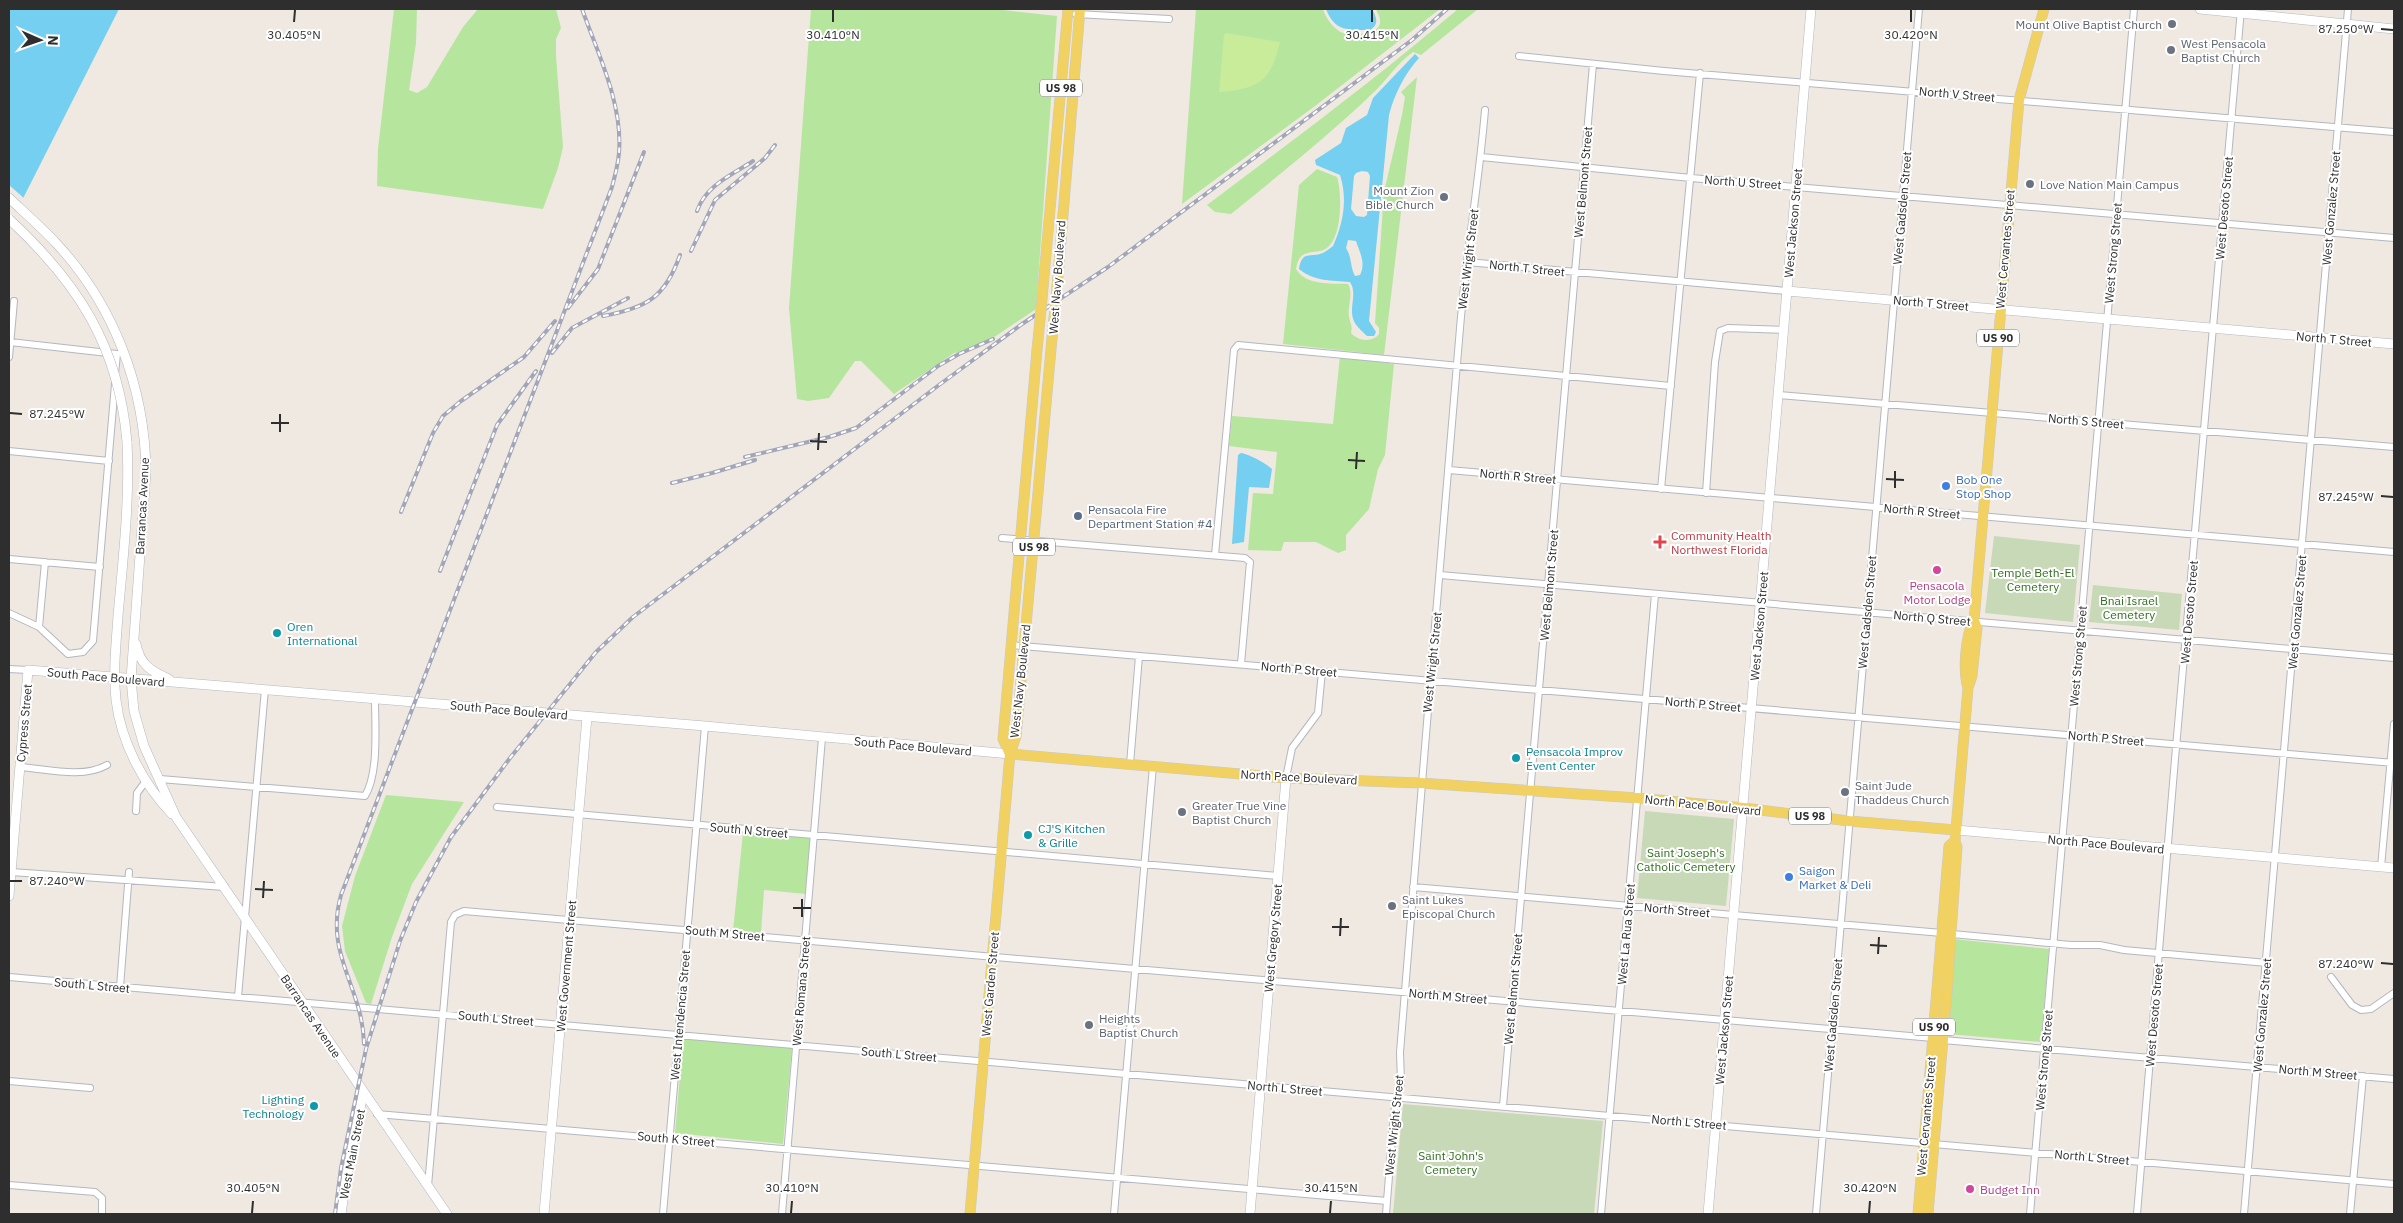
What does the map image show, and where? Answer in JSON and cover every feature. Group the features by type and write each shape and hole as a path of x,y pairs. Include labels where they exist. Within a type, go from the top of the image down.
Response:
{"main road":[{"name":"West Jackson Street","path":"1708,1214 1811,9"},
{"name":"West Cervantes Street","path":"1918,1214 1929,1144 1947,934 1958,847 1955,842 1968,688 1972,676 1977,628 1974,621 2008,205 2019,100 2029,57 2044,9"},
{"path":"2200,9 2241,11 2347,25 2394,29"},
{"name":"West Navy Boulevard","path":"1010,754 1003,739 1067,11"},
{"name":"West Navy Boulevard","path":"1010,754 1016,736 1025,646 1080,11"},
{"name":"Barrancas Avenue","path":"9,198 62,249 104,308 130,368 138,398 144,440 145,495 133,628 131,679 139,730 144,746 176,817 363,1094 447,1214"},
{"name":"Barrancas Avenue","path":"9,219 43,251 57,268 87,312 113,369 121,398 127,442 128,477 115,678 116,699 131,752 146,781 160,802 176,817"},
{"name":"North T Street","path":"1787,291 2000,308 2394,344"},
{"path":"133,628 138,654 146,667 179,683"},
{"name":"South Pace Boulevard","path":"28,670 705,726 1010,754"},
{"name":"Cypress Street","path":"9,896 28,670"},
{"name":"West Government Street","path":"544,1214 587,717"},
{"name":"North Pace Boulevard","path":"1010,754 1286,778 1420,783 1637,798 1744,808 1849,821 2394,868"},
{"name":"West Garden Street","path":"970,1214 1010,754"},
{"name":"West Gregory Street","path":"1250,1214 1286,778"},
{"name":"West Main Street","path":"341,1214 344,1189 363,1094"},
{"name":"West Cervantes Street","path":"1928,1214 1929,1144"}],"street":[{"name":"West Gadsden Street","path":"1816,1214 1919,9"},
{"name":"West Strong Street","path":"2030,1214 2134,9"},
{"name":"West Gonzalez Street","path":"2244,1214 2348,9"},
{"path":"1067,11 1169,19"},
{"name":"West Desoto Street","path":"2137,1214 2241,11"},
{"name":"North V Street","path":"1519,56 2394,132"},
{"name":"West Belmont Street","path":"1503,1106 1594,64"},
{"path":"1661,489 1700,73"},
{"name":"West Wright Street","path":"1386,1214 1394,1112 1401,1080 1400,1052 1420,783 1450,470 1467,262 1481,157 1485,110"},
{"name":"North U Street","path":"1481,157 1691,178 2394,238"},
{"name":"North T Street","path":"1467,262 1787,291"},
{"path":"9,357 14,301"},
{"path":"1706,493 1715,362 1720,331 1728,328 1784,330"},
{"path":"9,613 39,627 64,652 72,654 84,651 94,636 117,354 10,342"},
{"path":"1215,556 1234,350 1236,346 1242,344 1314,350 1458,367 1671,386"},
{"name":"North S Street","path":"1779,395 2394,448"},
{"path":"9,451 109,461"},
{"name":"North R Street","path":"1450,470 2394,552"},
{"path":"1002,538 1244,558 1250,562 1241,664"},
{"path":"9,559 100,567"},
{"path":"39,627 45,562"},
{"name":"North Q Street","path":"1440,576 2394,658"},
{"name":"West La Rua Street","path":"1601,1214 1655,594"},
{"name":"North P Street","path":"1011,645 2393,763"},
{"path":"1130,764 1139,656"},
{"name":"South Pace Boulevard","path":"9,669 28,670"},
{"name":"West Gregory Street","path":"1286,778 1292,748 1318,713 1322,671"},
{"path":"238,997 265,689"},
{"path":"160,779 365,796 371,783 373,767 375,699"},
{"path":"2381,867 2393,763 2394,724"},
{"name":"West Intendencia Street","path":"663,1214 705,726"},
{"name":"West Romana Street","path":"782,1214 822,738"},
{"path":"20,767 95,772 107,765"},
{"path":"1114,1214 1153,766"},
{"path":"136,810 137,793 146,781"},
{"name":"South N Street","path":"497,807 579,816 1278,876"},
{"path":"11,872 225,888"},
{"path":"120,987 129,872"},
{"name":"North Street","path":"1412,887 2054,944 2100,945 2159,953 2266,963"},
{"name":"South M Street","path":"443,1014 451,922 457,913 464,911 992,956"},
{"name":"North M Street","path":"992,956 2394,1079"},
{"name":"South L Street","path":"9,977 983,1061"},
{"path":"2331,977 2352,1005 2361,1010 2371,1008 2394,993"},
{"path":"428,1186 443,1014"},
{"name":"North L Street","path":"983,1061 2394,1184"},
{"path":"2350,1214 2363,1076"},
{"path":"9,1081 90,1088"},
{"name":"South K Street","path":"377,1114 1387,1201"},
{"path":"9,1185 98,1194 103,1204 102,1214"}],"green space":[{"path":"394,9 417,9 416,43 409,90 417,93 427,87 463,27 478,9 556,9 561,28 556,39 556,56 563,147 558,168 543,209 377,186 378,149"},
{"path":"811,9 994,9 1057,16 1036,309 978,348 954,353 894,394 861,361 855,361 829,398 808,401 797,399 789,308"},
{"path":"1196,9 1323,9 1336,29 1343,33 1353,34 1372,32 1376,29 1380,20 1376,9 1440,9 1315,106 1182,204"},
{"path":"1458,9 1478,9 1421,55 1413,52 1407,56 1378,88 1339,125 1231,214 1215,212 1207,205 1365,84"},
{"path":"1226,33 1280,42 1272,66 1261,80 1254,85 1244,88 1219,92 1224,35"},
{"path":"1417,77 1384,355 1283,344 1299,185 1317,169 1337,177 1340,192 1339,222 1334,239 1330,245 1320,251 1301,256 1296,269 1300,274 1312,281 1348,284 1350,288 1349,317 1352,326 1351,333 1357,338 1365,340 1373,339 1379,334 1379,328 1375,323 1384,192 1402,115 1405,97 1401,92"},
{"path":"1340,356 1394,364 1385,455 1378,469 1369,509 1346,535 1346,550 1338,553 1316,542 1284,542 1281,551 1248,550 1253,493 1273,494 1277,452 1229,446 1232,416 1333,424"},
{"name":"Temple Beth-El Cemetery","path":"1994,536 2080,545 2073,622 1985,613"},
{"name":"Bnai Israel Cemetery","path":"2093,585 2182,594 2179,630 2089,622"},
{"path":"386,795 464,802 412,884 392,937 371,1004 366,1003 345,951 342,926 355,876"},
{"name":"Saint Joseph's Catholic Cemetery","path":"1645,811 1734,819 1726,906 1637,898"},
{"path":"743,833 811,838 806,894 764,890 761,933 733,931"},
{"path":"1954,939 2049,949 2041,1042 1948,1034"},
{"path":"683,1039 792,1048 783,1144 675,1133"},
{"name":"Saint John's Cemetery","path":"1403,1104 1603,1121 1594,1214 1393,1214"}],"water":[{"path":"9,9 119,9 9,226"},
{"path":"1326,9 1372,9 1376,23 1370,30 1343,28 1334,22"},
{"path":"1415,54 1419,58 1409,70 1401,85 1389,115 1369,321 1376,332 1374,336 1367,336 1356,325 1352,316 1353,291 1350,282 1317,278 1299,269 1304,257 1323,253 1333,246 1342,220 1344,193 1340,175 1316,165 1315,160 1341,143 1346,128 1367,115 1373,98","holes":["1362,171 1368,172 1370,176 1367,215 1364,217 1356,216 1351,209 1354,176","1348,240 1356,241 1361,254 1362,271 1360,275 1355,276 1353,273 1346,248"]},
{"path":"1241,453 1258,459 1272,469 1269,488 1249,487 1244,542 1232,544 1238,455"}],"pier":[{"path":"9,185 25,199 9,229"}],"railway":[{"path":"364,1044 358,1005 346,971 337,936 337,916 341,895 612,187 616,170 619,153 617,116 602,61 582,9"},
{"path":"335,1214 341,1168 366,1049 400,941 416,902 451,837 510,758 596,652 633,617 939,385 1022,324 1108,267 1412,40 1447,9"},
{"path":"691,251 715,200 765,158 775,145"},
{"path":"568,308 598,269 644,152"},
{"path":"697,211 701,202 713,187 753,161"},
{"path":"603,316 631,309 652,299 668,282 680,255"},
{"path":"552,353 572,328 628,298"},
{"path":"401,512 433,433 443,416 461,401 524,357 555,321"},
{"path":"745,457 829,437 856,428 938,366 959,354 993,339"},
{"path":"440,571 497,425 536,371"},
{"path":"672,483 755,460"}],"place":[{"name":"Mount Olive Baptist Church","path":"2172,24"},
{"name":"West Pensacola Baptist Church","path":"2171,50"},
{"name":"Love Nation Main Campus","path":"2030,184"},
{"name":"Mount Zion Bible Church","path":"1444,197"},
{"name":"Bob One Stop Shop","path":"1946,486"},
{"name":"Pensacola Fire Department Station #4","path":"1078,516"},
{"name":"Community Health Northwest Florida","path":"1660,542"},
{"name":"Pensacola Motor Lodge","path":"1937,570"},
{"name":"Oren International","path":"277,633"},
{"name":"Pensacola Improv Event Center","path":"1516,758"},
{"name":"Saint Jude Thaddeus Church","path":"1845,792"},
{"name":"Greater True Vine Baptist Church","path":"1182,812"},
{"name":"CJ'S Kitchen & Grille","path":"1028,835"},
{"name":"Saigon Market & Deli","path":"1789,877"},
{"name":"Saint Lukes Episcopal Church","path":"1392,906"},
{"name":"Heights Baptist Church","path":"1089,1025"},
{"name":"Lighting Technology","path":"314,1106"},
{"name":"Budget Inn","path":"1970,1189"}]}
